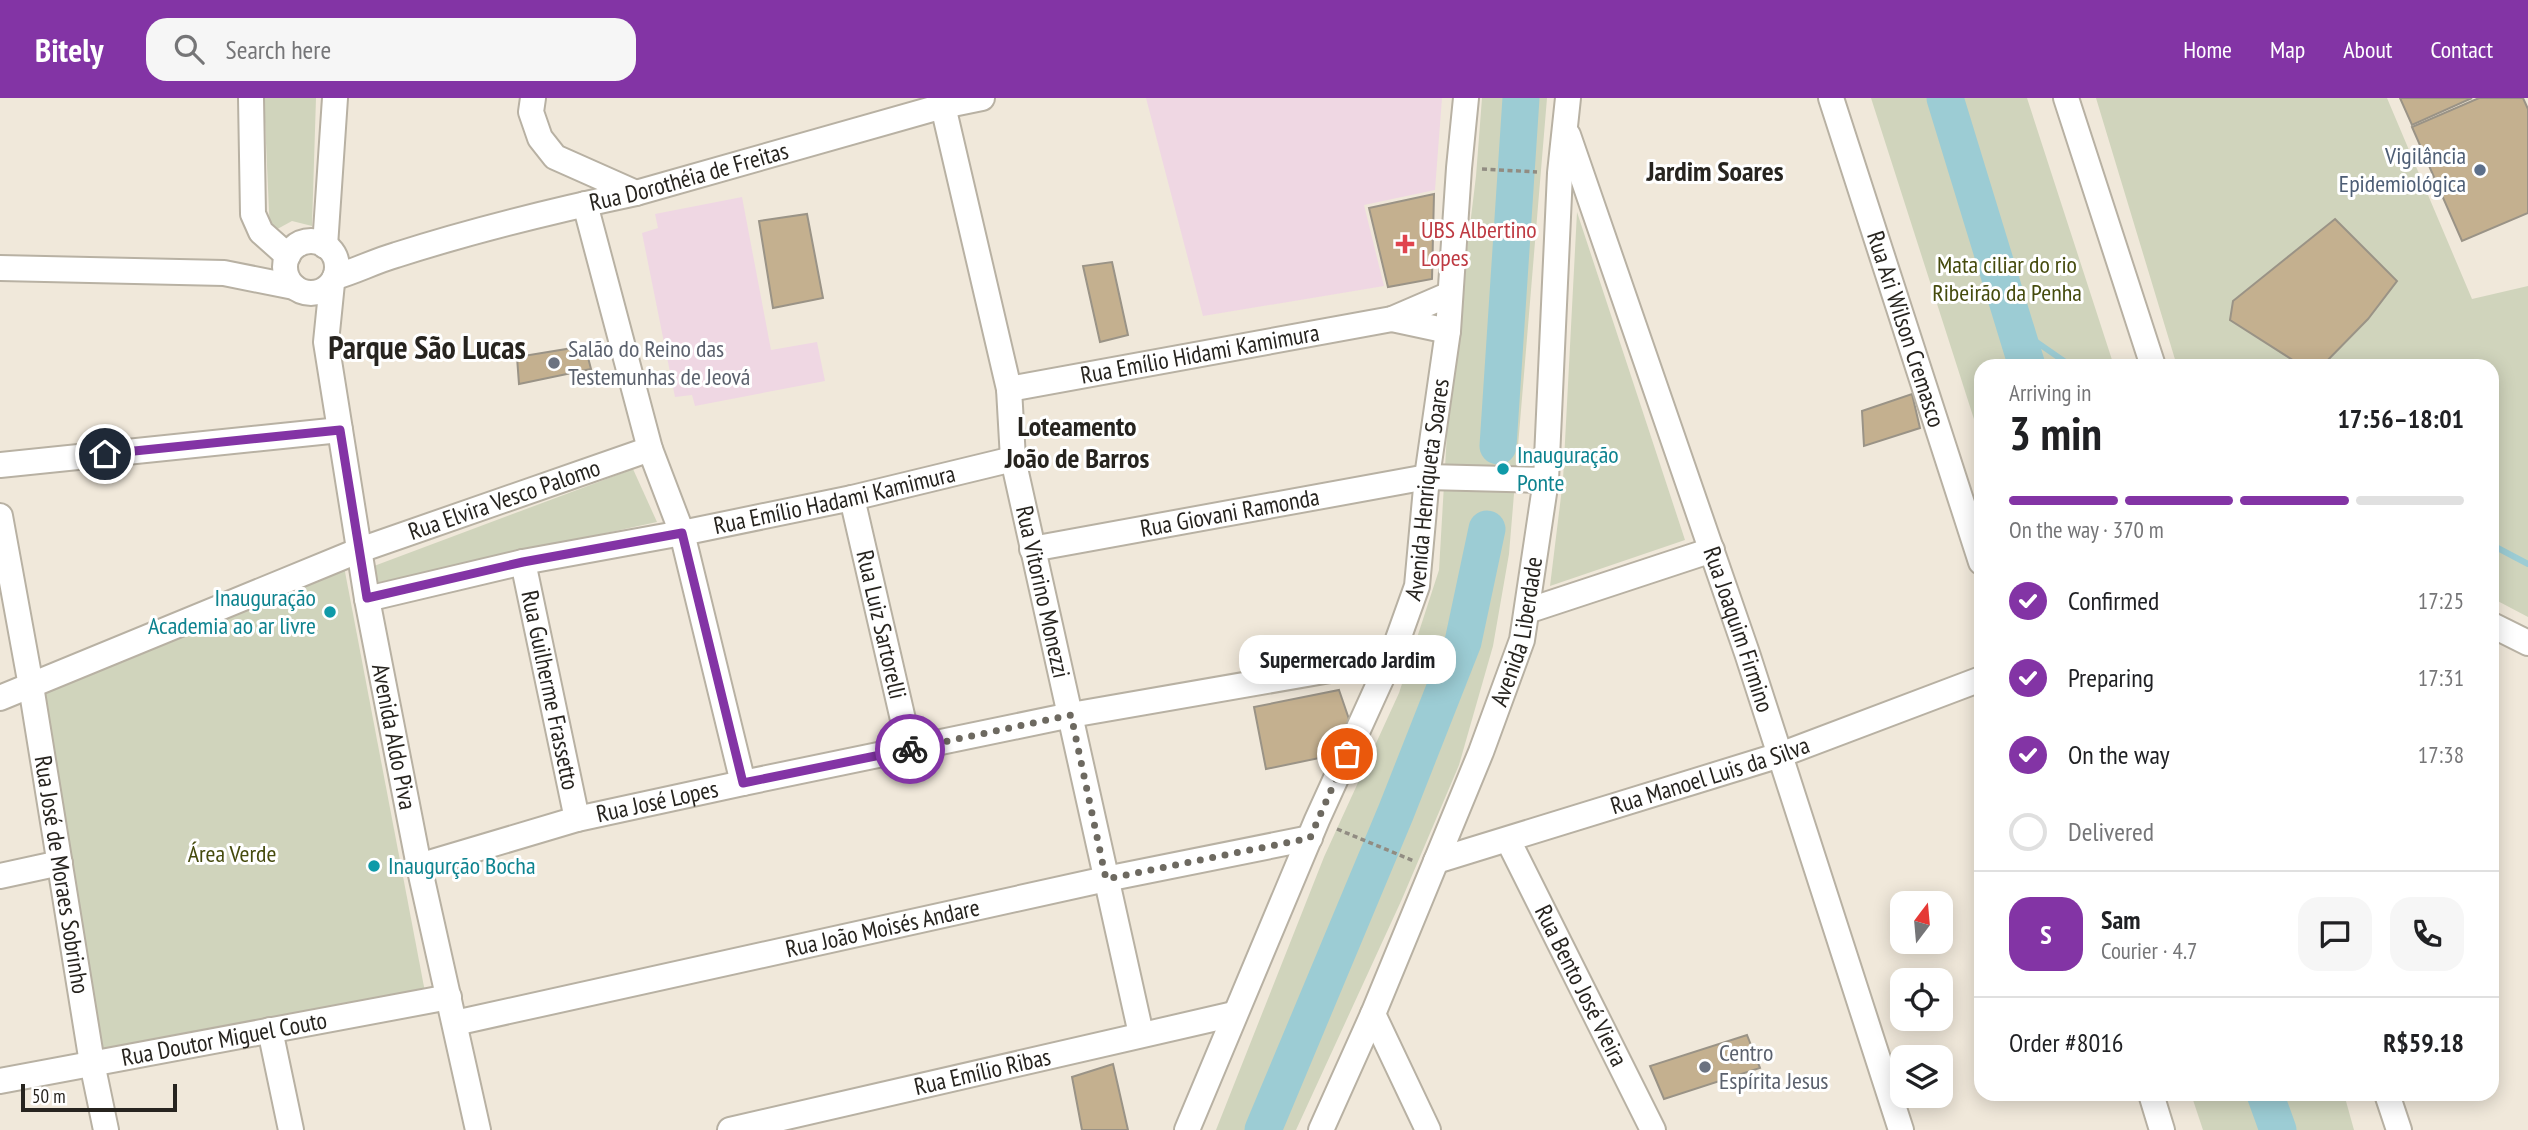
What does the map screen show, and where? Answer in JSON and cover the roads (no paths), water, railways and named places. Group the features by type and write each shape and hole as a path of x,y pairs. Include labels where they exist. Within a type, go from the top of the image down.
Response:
{"street":[{"path":"251,98 253,214 261,232 287,257 286,274 298,289"},
{"name":"Avenida Aldo Piva","path":"335,98 331,265 326,342 367,598 419,866 478,1130"},
{"path":"533,98 531,112 540,138 555,157 636,193"},
{"name":"Rua Dorothéia de Freitas","path":"331,265 361,270 393,256 585,204 636,193 943,106 982,98"},
{"name":"Avenida Henriqueta Soares","path":"1187,1130 1313,829 1393,653 1417,586 1427,477 1448,331 1458,168 1466,98"},
{"name":"Avenida Liberdade","path":"1321,1130 1373,1014 1481,752 1522,640 1546,480 1560,173 1568,98"},
{"name":"Rua Ari Wilson Cremasco","path":"1831,98 1974,540"},
{"path":"2066,98 2151,359"},
{"name":"Rua Vitorino Monezzi","path":"943,106 1009,389 1013,459 1141,1034"},
{"name":"Rua Joaquim Firmino","path":"1566,131 1748,653 1901,1130"},
{"path":"585,204 650,449 682,533 743,783"},
{"path":"0,268 223,273 318,292 331,265 308,242 299,244 287,257 223,273"},
{"name":"Avenida Aldo Piva","path":"298,289 326,342"},
{"name":"Rua Emílio Hidami Kamimura","path":"1009,389 1392,319 1450,294"},
{"name":"Rua Emílio Hidami Kamimura","path":"1392,319 1448,331"},
{"path":"0,465 340,430"},
{"name":"Rua Elvira Vesco Palomo","path":"0,698 360,550 650,449"},
{"name":"Rua Emílio Hadami Kamimura","path":"367,598 523,562 852,498 1013,459"},
{"name":"Rua Giovani Ramonda","path":"1032,549 1427,477 1546,480"},
{"name":"Rua Luiz Sartorelli","path":"852,498 910,750"},
{"name":"Rua José de Moraes Sobrinho","path":"0,516 31,686 92,1063 106,1130"},
{"path":"1527,611 1712,550"},
{"name":"Rua Guilherme Frassetto","path":"523,562 577,819"},
{"path":"2499,628 2528,643"},
{"name":"Rua José Lopes","path":"419,866 577,819 1071,715 1353,666 1393,653"},
{"path":"1353,666 1377,688"},
{"name":"Rua Manoel Luis da Silva","path":"1434,865 1780,755 1974,682"},
{"name":"Rua João Moisés Andare","path":"455,1023 1106,879 1313,829"},
{"name":"Rua Bento José Vieira","path":"1508,840 1653,1130"},
{"path":"0,876 60,863"},
{"name":"Rua Doutor Miguel Couto","path":"0,1080 449,997"},
{"name":"Rua Emílio Ribas","path":"730,1130 1234,1014"},
{"path":"1373,1014 1429,1130"},
{"path":"270,1030 291,1130"},
{"path":"2153,1101 2162,1130"},
{"path":"2390,1101 2399,1130"}],"waterway":[{"path":"1498,446 1521,98"},
{"path":"1945,98 2025,359"},
{"path":"2015,327 2061,359"},
{"path":"1263,1130 1396,812 1463,642 1487,529"},
{"path":"2499,549 2528,564"},
{"path":"2268,1101 2278,1130"}],"place":[{"name":"Vigilância Epidemiológica","path":"2480,170"},
{"name":"UBS Albertino Lopes","path":"1405,244"},
{"name":"Salão do Reino das Testemunhas de Jeová","path":"554,363"},
{"name":"Inauguração Ponte","path":"1503,469"},
{"name":"Inauguração Academia ao ar livre","path":"330,612"},
{"name":"Supermercado Jardim","path":"1347,754"},
{"name":"Inaugurção Bocha","path":"374,866"},
{"name":"Centro Espírita Jesus","path":"1705,1067"}],"district":[{"name":"Jardim Soares","path":"1715,171"},
{"name":"Parque São Lucas","path":"427,348"},
{"name":"Loteamento João de Barros","path":"1077,442"}],"park label":[{"name":"Mata ciliar do rio Ribeirão da Penha","path":"2007,279"},
{"name":"Área Verde","path":"232,854"}]}
